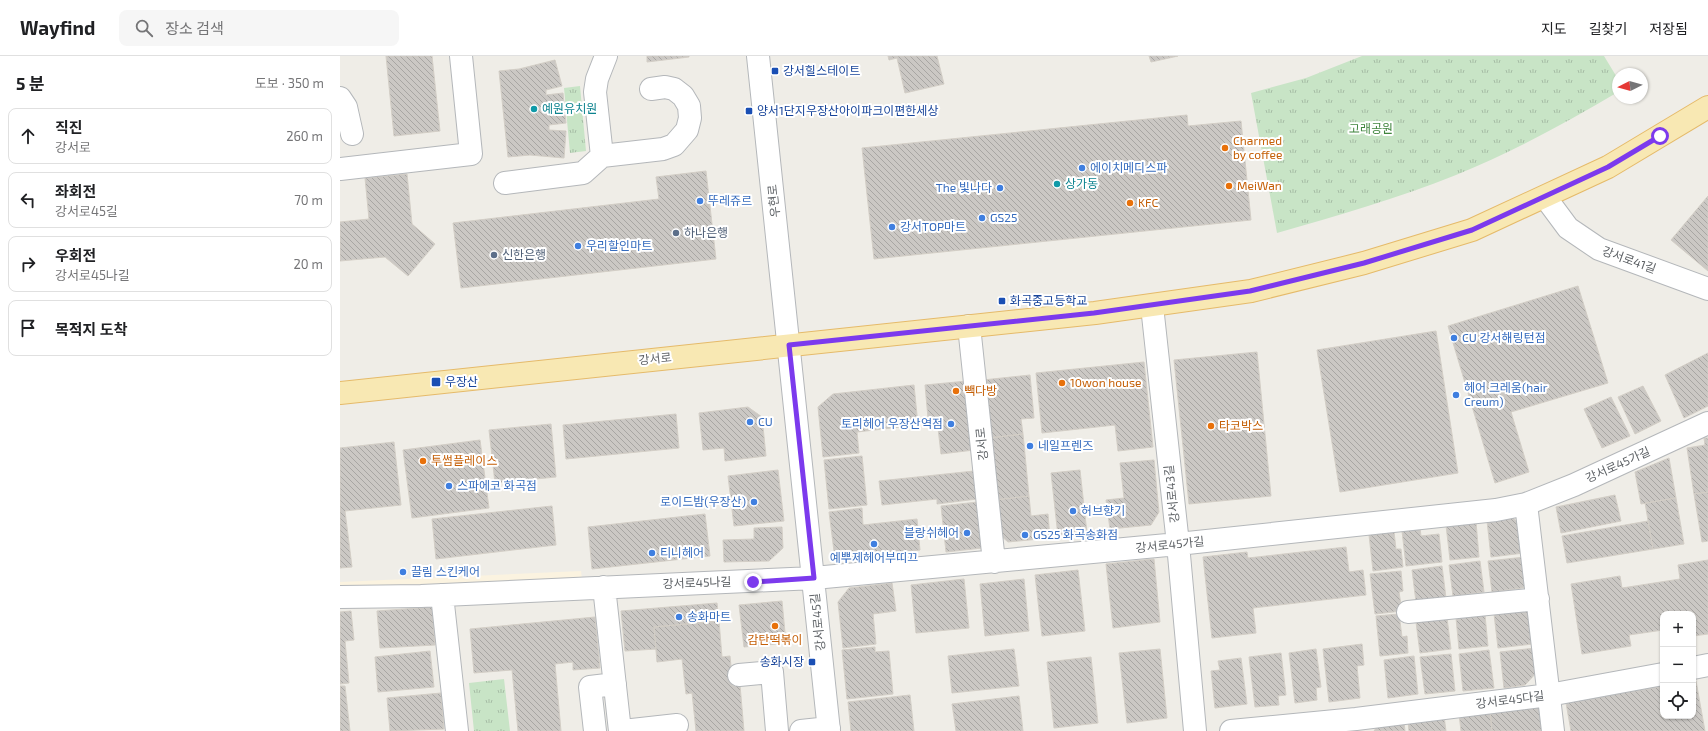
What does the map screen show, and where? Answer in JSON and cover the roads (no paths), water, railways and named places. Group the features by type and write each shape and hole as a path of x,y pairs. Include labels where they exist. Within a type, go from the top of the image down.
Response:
{"main road":[{"name":"강서로","path":"340,392 1152,306 1250,291 1364,263 1472,230 1608,167 1708,107"}],"street":[{"path":"340,169 471,154 461,56"},
{"path":"602,156 594,92 606,56"},
{"name":"우현로","path":"758,56 789,345"},
{"path":"505,183 583,174 602,156 663,149 674,145 687,130 690,118 689,106 683,96 674,89 666,87 651,89"},
{"path":"340,98 346,107 352,134"},
{"name":"강서로41길","path":"1545,197 1568,228 1599,250 1708,289"},
{"name":"강서로43길","path":"1152,306 1178,544 1195,731"},
{"name":"강서로","path":"969,326 994,562"},
{"name":"강서로45길","path":"789,345 829,730"},
{"name":"강서로45가길","path":"814,578 1178,544 1496,510 1526,504 1574,485 1708,423"},
{"path":"1526,504 1553,731"},
{"name":"강서로45나길","path":"340,597 442,595 814,578"},
{"path":"604,587 622,731 677,725"},
{"path":"442,595 457,731"},
{"path":"1408,612 1538,599"},
{"path":"1696,667 1708,665"},
{"path":"738,676 772,672 777,731"},
{"name":"강서로45다길","path":"1231,731 1356,725 1549,695 1660,675"},
{"path":"595,731 590,687 615,684"},
{"path":"801,731 829,730"}],"place":[{"name":"강서힐스테이트","path":"775,71"},
{"name":"예원유치원","path":"534,109"},
{"name":"양서1단지우장산아이파크이편한세상","path":"749,111"},
{"name":"Charmed by coffee","path":"1225,148"},
{"name":"에이치메디스파","path":"1082,168"},
{"name":"상가동","path":"1057,184"},
{"name":"MeiWan","path":"1229,186"},
{"name":"The 빛나다","path":"1000,188"},
{"name":"뚜레쥬르","path":"700,201"},
{"name":"KFC","path":"1130,203"},
{"name":"GS25","path":"982,218"},
{"name":"강서TOP마트","path":"892,227"},
{"name":"하나은행","path":"676,233"},
{"name":"우리할인마트","path":"578,246"},
{"name":"신한은행","path":"494,255"},
{"name":"화곡중고등학교","path":"1002,301"},
{"name":"CU 강서해링턴점","path":"1454,338"},
{"name":"우장산","path":"436,382"},
{"name":"10won house","path":"1062,383"},
{"name":"빽다방","path":"956,391"},
{"name":"헤어 크레움(hair Creum)","path":"1456,395"},
{"name":"CU","path":"750,422"},
{"name":"토리헤어 우장산역점","path":"951,424"},
{"name":"타코박스","path":"1211,426"},
{"name":"네일프렌즈","path":"1030,446"},
{"name":"투썸플레이스","path":"423,461"},
{"name":"스파에코 화곡점","path":"449,486"},
{"name":"로이드밤(우장산)","path":"754,502"},
{"name":"허브향기","path":"1073,511"},
{"name":"블랑쉬헤어","path":"967,533"},
{"name":"GS25 화곡송화점","path":"1025,535"},
{"name":"예뿌제헤어부띠끄","path":"874,544"},
{"name":"티니헤어","path":"652,553"},
{"name":"끌림 스킨케어","path":"403,572"},
{"name":"송화마트","path":"679,617"},
{"name":"감탄떡볶이","path":"775,626"},
{"name":"송화시장","path":"812,662"}],"park label":[{"name":"고래공원","path":"1371,129"}]}
